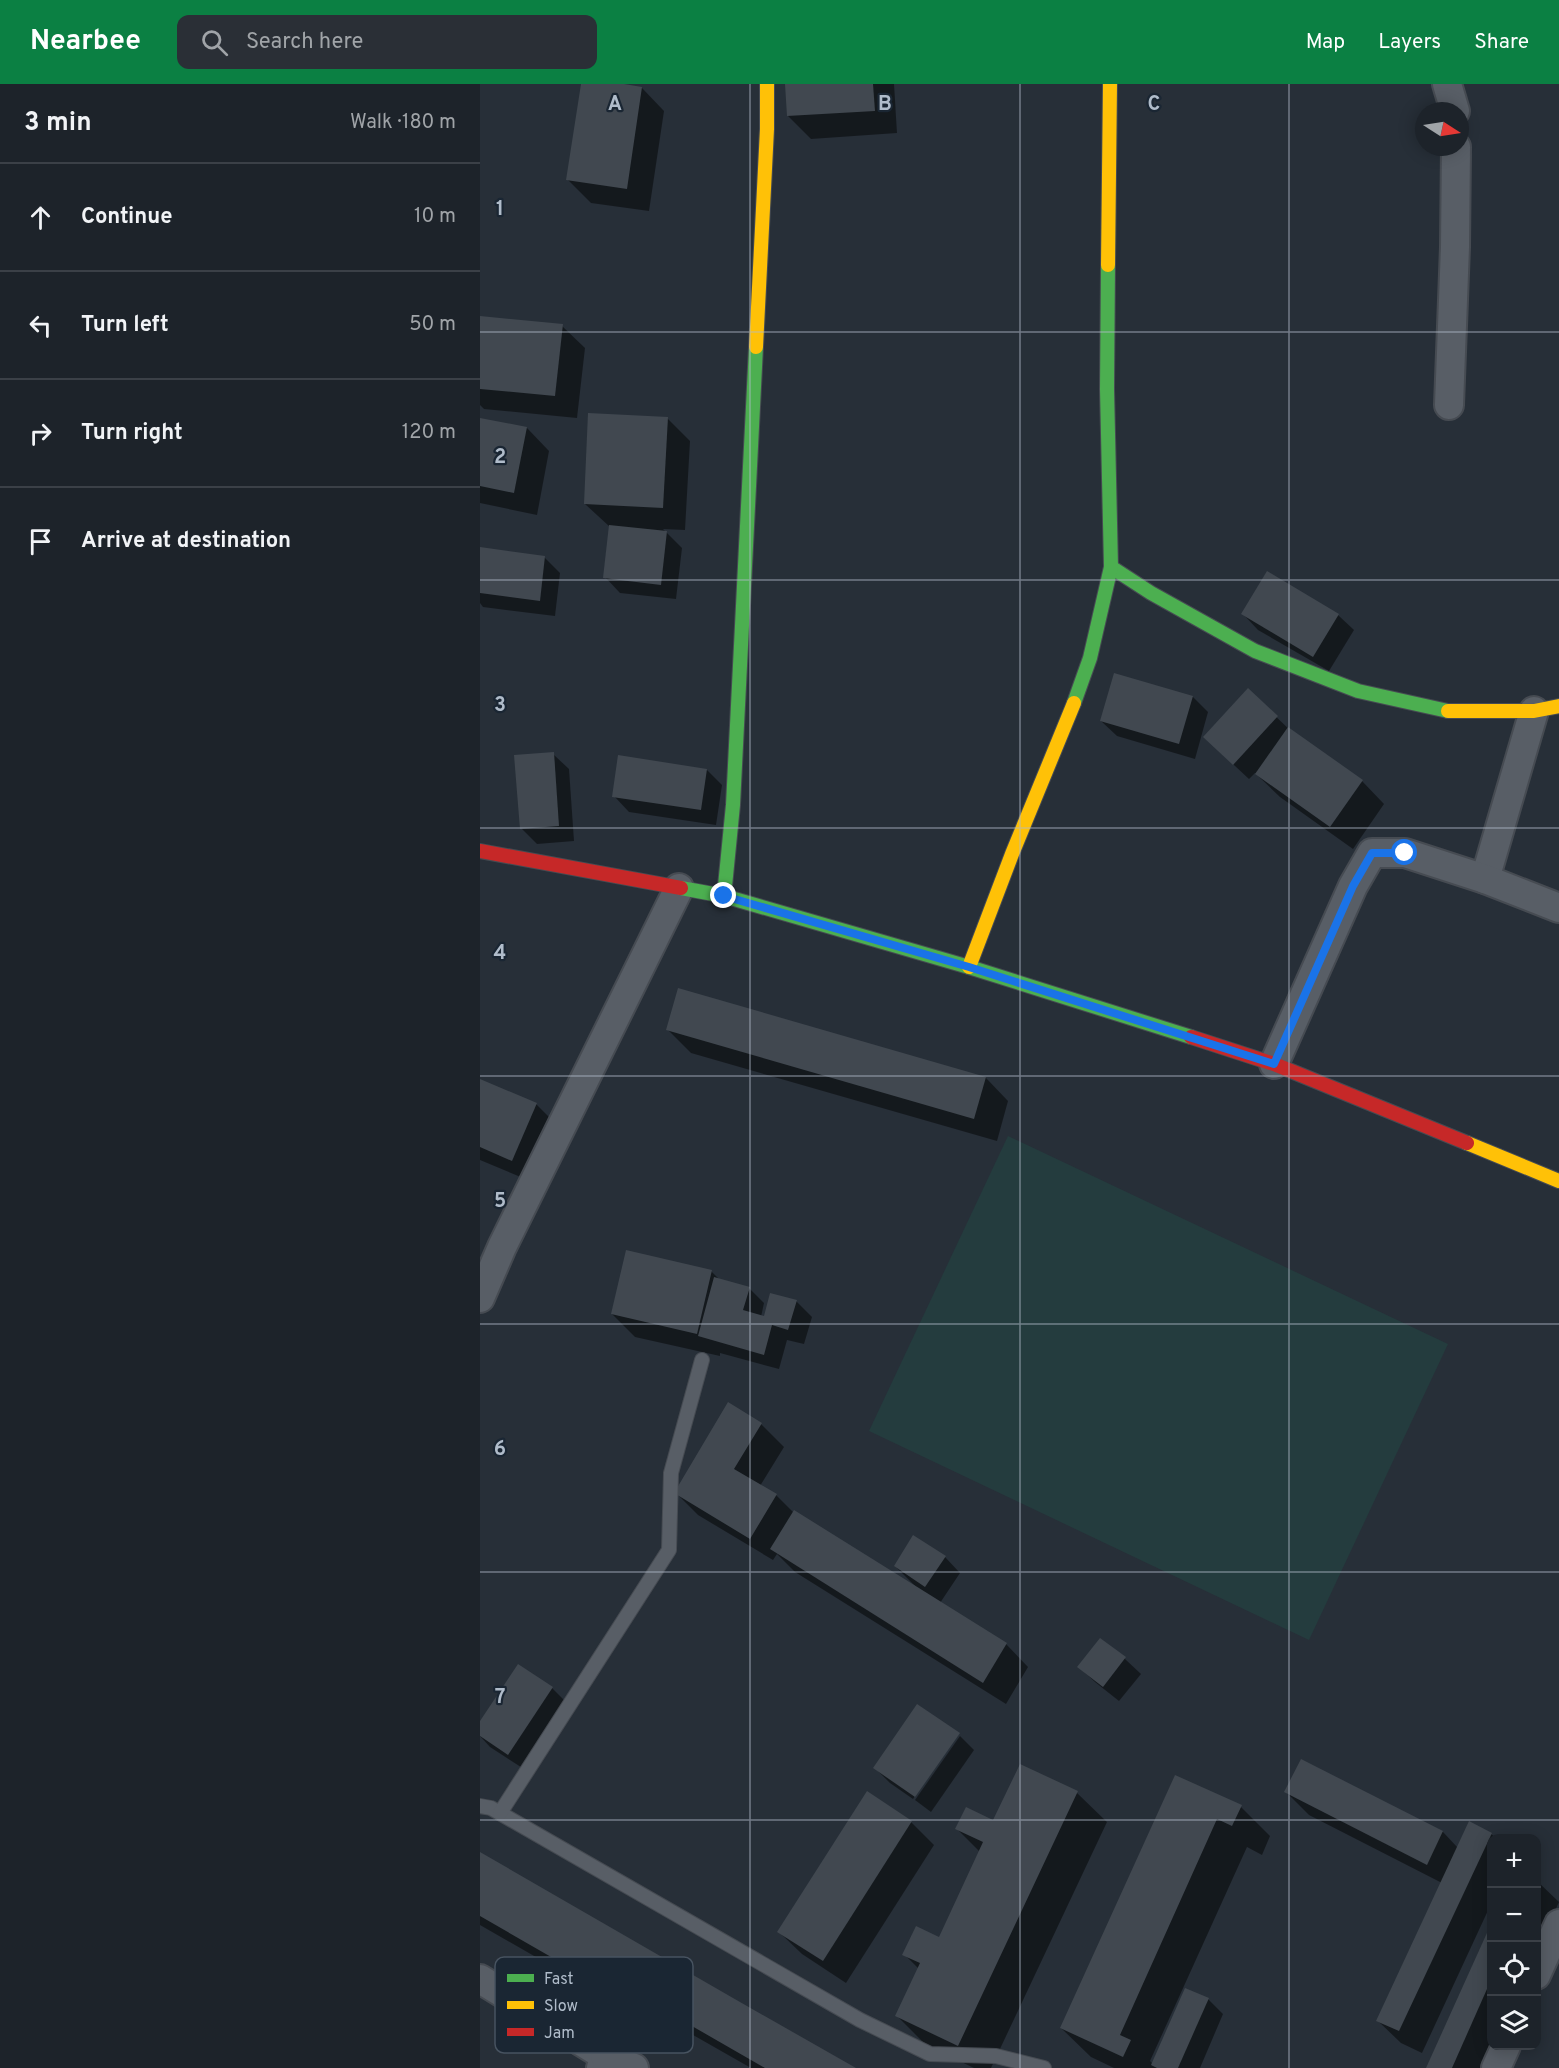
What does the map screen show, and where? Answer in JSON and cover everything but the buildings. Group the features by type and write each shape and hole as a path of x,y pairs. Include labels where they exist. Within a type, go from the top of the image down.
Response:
{"street":[{"path":"724,896 733,805 767,129 767,84"},
{"path":"969,967 1090,658 1111,567 1107,389 1110,84"},
{"path":"1447,84 1452,102"},
{"path":"1449,405 1456,156"},
{"path":"1111,567 1151,593 1255,651 1358,691 1446,711 1546,708 1485,879"},
{"path":"480,851 724,896 969,967 1274,1064 1559,1181"},
{"path":"1274,1064 1353,886 1372,853 1405,853 1485,879 1559,908"},
{"path":"480,1298 502,1247 679,888"},
{"path":"1541,1964 1559,1924"},
{"path":"480,1979 495,1989"},
{"path":"1496,2068 1504,2050"},
{"path":"590,2053 603,2062 634,2068"}],"lane":[{"path":"500,1813 669,1550 671,1473 702,1360"},
{"path":"480,1806 500,1813 860,2020 930,2054 996,2056 1044,2068"}],"green space":[{"path":"1008,1136 1448,1344 1309,1640 869,1431"}],"traffic: fast":[{"path":"1074,703 1090,658 1111,567 1107,389 1108,265"},
{"path":"724,896 733,805 756,347"},
{"path":"1111,567 1151,593 1255,651 1358,691 1448,711"},
{"path":"681,888 724,896 969,967 1191,1037"}],"traffic: slow":[{"path":"756,347 767,129 767,84"},
{"path":"1108,265 1110,84"},
{"path":"969,967 1012,854 1074,703"},
{"path":"1448,711 1534,711 1559,706"},
{"path":"1467,1143 1559,1181"}],"traffic: jam":[{"path":"480,851 681,888"},
{"path":"1191,1037 1274,1064 1467,1143"}],"route":[{"path":"724,896 969,967 1274,1064 1353,886 1372,853 1405,853"}]}
